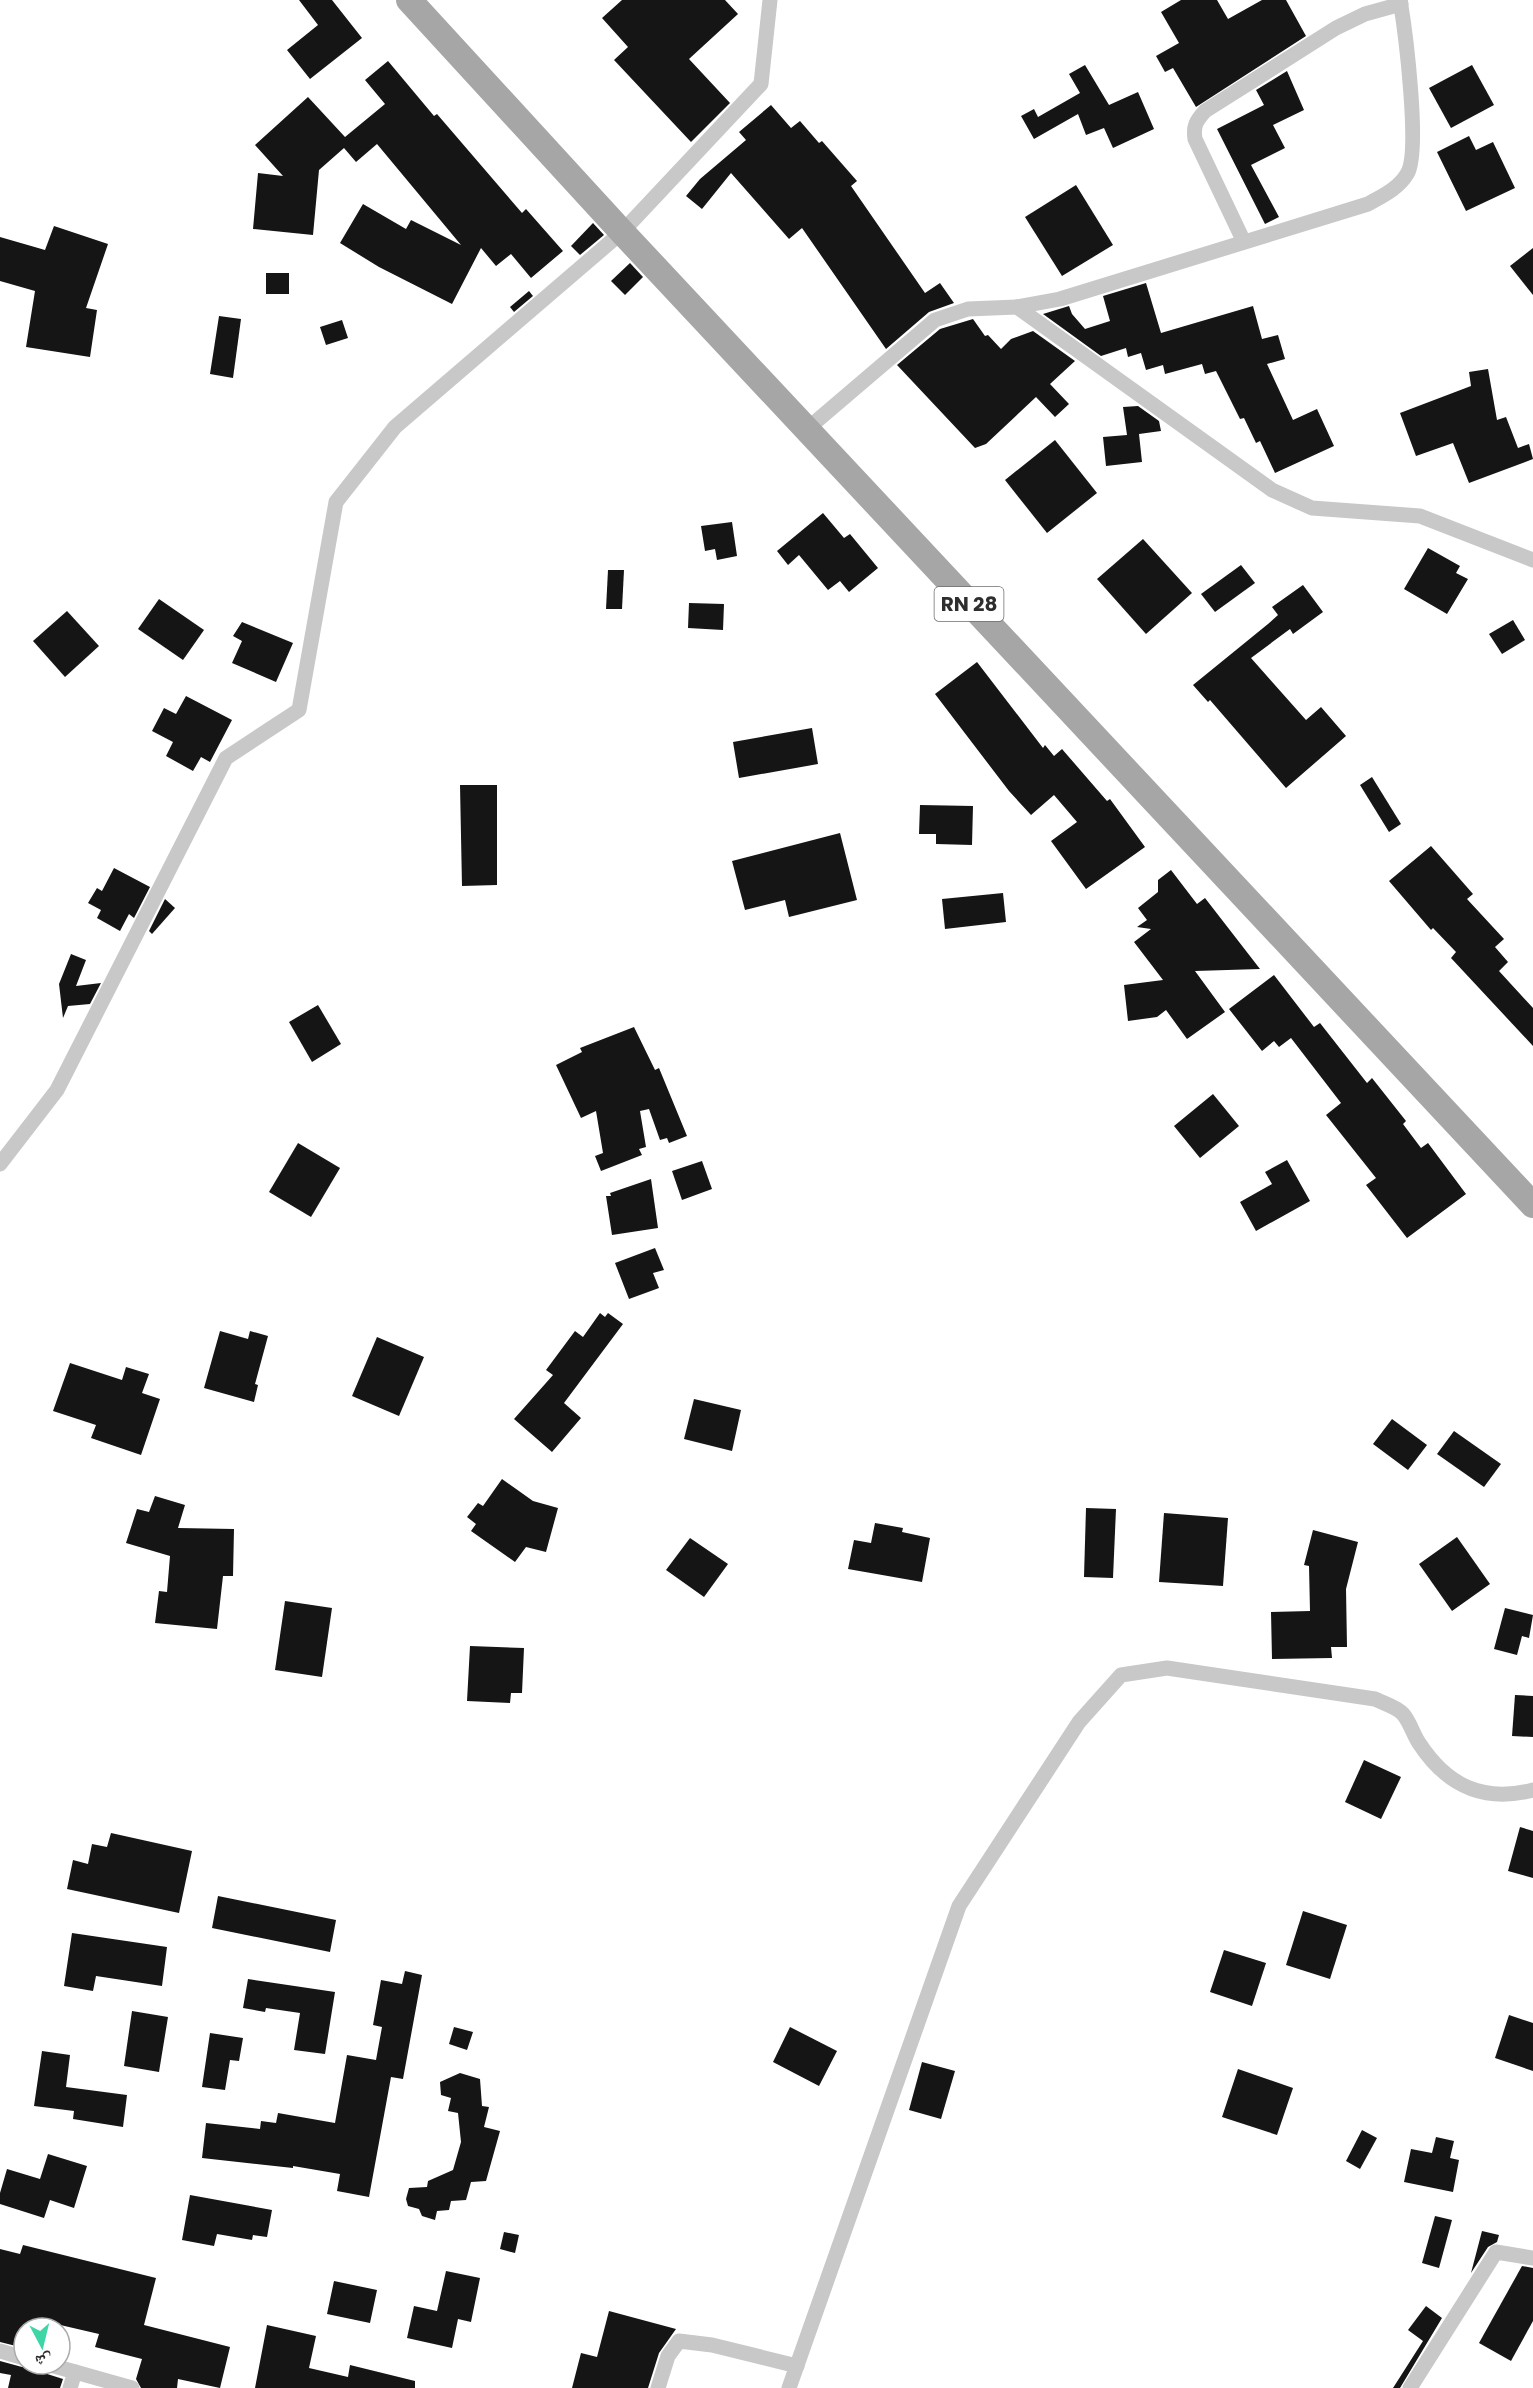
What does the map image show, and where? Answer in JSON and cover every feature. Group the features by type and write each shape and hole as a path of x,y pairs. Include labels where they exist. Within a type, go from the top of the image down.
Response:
{"main road":[{"name":"RN 28","path":"408,0 806,430 1533,1205"}],"street":[{"path":"0,1164 57,1090 226,758 299,710 336,502 395,427 622,232 761,84 770,0"},
{"path":"806,430 935,320 968,309 1017,307 1060,299 1368,204 1394,189 1409,172 1414,144 1400,2 1365,14 1336,28 1205,111 1197,121 1193,129 1195,140 1244,242"},
{"path":"1017,307 1272,490 1312,508 1420,516 1533,560"},
{"path":"789,2388 958,1906 1079,1722 1121,1675 1167,1668 1375,1699 1403,1714 1419,1743 1440,1769 1476,1793 1509,1796 1533,1790"},
{"path":"1410,2388 1496,2252 1533,2258"},
{"path":"658,2388 668,2356 679,2341 712,2346 797,2366"},
{"path":"72,2371 132,2388"},
{"path":"70,2388 75,2372"}],"building":[{"path":"299,0 332,0 362,38 310,79 287,50 318,25"},
{"path":"622,0 725,0 738,14 689,59 730,103 691,142 614,60 628,47 602,18"},
{"path":"1181,0 1217,0 1228,19 1262,0 1286,0 1306,36 1196,107 1173,68 1165,72 1156,56 1179,43 1161,12"},
{"path":"388,61 434,116 437,114 522,213 526,209 563,251 531,278 511,254 496,266 481,248 452,304 379,267 340,243 363,204 406,229 411,220 461,245 377,144 356,162 344,148 319,170 313,235 253,229 258,173 283,176 255,145 308,97 345,137 385,104 365,80"},
{"path":"1085,65 1109,105 1138,92 1154,129 1113,148 1104,128 1086,135 1078,114 1034,139 1021,116 1034,109 1038,117 1080,93 1069,74"},
{"path":"1472,65 1494,105 1451,128 1429,88"},
{"path":"1287,71 1304,110 1273,125 1285,148 1251,165 1279,217 1265,224 1217,129 1264,105 1256,90"},
{"path":"771,105 791,128 800,121 819,143 822,141 857,181 851,186 925,293 940,283 954,303 929,312 886,349 802,228 789,239 731,173 702,209 686,196 700,179 746,140 739,132"},
{"path":"1469,136 1476,150 1493,142 1515,188 1466,211 1437,152"},
{"path":"1076,185 1113,245 1062,276 1025,217"},
{"path":"593,223 604,235 580,255 571,246"},
{"path":"54,226 108,244 86,308 97,310 90,357 26,347 35,291 0,281 0,237 45,250"},
{"path":"1533,248 1533,295 1510,266"},
{"path":"630,263 643,277 625,295 611,281"},
{"path":"266,273 289,273 289,294 266,294"},
{"path":"1146,283 1161,333 1253,306 1262,339 1278,335 1285,359 1267,364 1293,420 1317,409 1334,446 1275,473 1260,441 1256,443 1244,418 1240,419 1216,371 1205,374 1202,364 1165,374 1163,365 1146,370 1141,353 1128,357 1126,348 1101,356 1043,314 1069,306 1072,314 1085,329 1110,321 1103,296"},
{"path":"529,291 533,296 514,312 510,307"},
{"path":"219,316 241,319 233,378 210,374"},
{"path":"973,319 985,336 988,335 1001,349 1011,339 1033,331 1075,361 1050,384 1069,404 1055,417 1036,397 986,444 975,448 897,365 940,329"},
{"path":"342,320 348,338 326,345 320,327"},
{"path":"1488,369 1497,420 1506,417 1518,448 1529,444 1533,459 1469,483 1453,443 1416,456 1400,413 1471,386 1469,372"},
{"path":"1138,406 1159,421 1161,431 1139,434 1142,462 1106,466 1103,437 1127,435 1123,407"},
{"path":"1055,440 1097,493 1047,533 1005,480"},
{"path":"823,513 844,538 850,534 878,568 849,592 840,581 828,590 799,555 788,565 777,551"},
{"path":"732,522 737,556 717,560 715,549 705,551 701,526"},
{"path":"1143,539 1192,593 1146,634 1097,579"},
{"path":"1428,548 1460,566 1456,573 1468,579 1447,614 1404,589"},
{"path":"1241,565 1255,583 1215,612 1201,594"},
{"path":"608,570 624,570 622,609 606,609"},
{"path":"1303,585 1323,612 1293,634 1290,629 1251,658 1306,720 1321,707 1346,736 1286,788 1210,700 1208,702 1193,685 1278,615 1272,607"},
{"path":"159,599 204,630 183,660 138,629"},
{"path":"689,603 724,604 723,630 688,628"},
{"path":"67,611 99,646 65,677 33,641"},
{"path":"1513,620 1525,640 1502,654 1489,634"},
{"path":"242,622 293,643 276,682 232,663 242,641 233,636"},
{"path":"977,662 1043,748 1045,745 1054,756 1062,749 1107,801 1110,799 1145,847 1086,889 1051,841 1077,822 1054,795 1031,815 1009,791 935,694"},
{"path":"186,696 232,720 210,762 201,757 193,771 166,756 173,742 152,731 164,708 176,714"},
{"path":"812,728 818,764 739,778 733,742"},
{"path":"1372,777 1401,824 1389,832 1360,785"},
{"path":"460,785 497,785 497,885 462,886"},
{"path":"920,805 973,806 972,845 936,844 936,834 919,834"},
{"path":"840,833 857,900 789,917 785,900 745,910 732,861"},
{"path":"1431,846 1473,894 1467,899 1504,939 1495,947 1508,962 1499,971 1533,1008 1533,1046 1451,958 1456,952 1433,928 1431,930 1389,881"},
{"path":"114,868 150,887 134,918 129,914 120,931 97,918 101,910 88,903 97,888 102,891"},
{"path":"1171,870 1197,904 1205,898 1260,969 1195,971 1225,1012 1187,1039 1166,1010 1157,1017 1128,1021 1124,985 1163,980 1134,942 1151,929 1137,927 1147,920 1138,908 1158,892 1158,880"},
{"path":"1003,893 1006,922 945,929 942,899"},
{"path":"165,899 175,908 152,934 149,931"},
{"path":"71,954 86,960 76,986 101,983 90,1004 68,1006 63,1018 59,984"},
{"path":"1274,975 1314,1027 1320,1023 1367,1083 1372,1078 1406,1121 1403,1124 1421,1148 1428,1143 1466,1194 1407,1238 1366,1185 1376,1178 1326,1115 1341,1103 1291,1038 1279,1047 1274,1041 1262,1051 1229,1009"},
{"path":"318,1005 341,1044 312,1062 289,1022"},
{"path":"634,1027 655,1070 659,1068 687,1136 669,1143 667,1138 660,1140 649,1109 640,1111 646,1147 639,1149 642,1155 601,1171 595,1156 603,1153 596,1111 581,1118 556,1065 582,1052 580,1048"},
{"path":"1213,1094 1239,1126 1200,1158 1174,1126"},
{"path":"298,1143 340,1168 311,1217 269,1192"},
{"path":"1287,1160 1310,1201 1256,1231 1240,1202 1272,1184 1265,1172"},
{"path":"702,1161 712,1189 682,1200 672,1171"},
{"path":"651,1179 658,1228 612,1235 606,1196"},
{"path":"655,1248 664,1270 653,1273 659,1288 629,1299 615,1263"},
{"path":"600,1313 605,1317 608,1313 623,1324 564,1403 581,1418 552,1452 514,1419 553,1375 546,1370 575,1331 583,1337"},
{"path":"220,1331 248,1339 250,1331 268,1336 255,1384 258,1385 254,1402 204,1388"},
{"path":"377,1337 424,1357 399,1416 352,1396"},
{"path":"70,1363 122,1380 126,1367 149,1374 142,1393 160,1399 141,1455 91,1438 96,1425 53,1411"},
{"path":"694,1399 741,1410 732,1451 684,1439"},
{"path":"1392,1419 1427,1445 1408,1470 1373,1444"},
{"path":"1454,1431 1501,1464 1484,1487 1437,1454"},
{"path":"502,1479 533,1501 558,1508 546,1552 526,1547 515,1562 471,1531 476,1524 467,1517 478,1503 483,1506"},
{"path":"155,1496 185,1505 178,1528 234,1529 233,1576 223,1576 217,1629 155,1623 159,1591 167,1592 170,1556 126,1543 137,1509 149,1512"},
{"path":"1086,1508 1116,1509 1113,1578 1084,1577"},
{"path":"1164,1513 1228,1518 1223,1586 1159,1582"},
{"path":"875,1523 903,1528 902,1532 930,1538 922,1582 848,1569 854,1540 871,1543"},
{"path":"1313,1530 1358,1542 1346,1589 1347,1647 1331,1647 1332,1658 1272,1659 1271,1612 1310,1611 1309,1566 1304,1565"},
{"path":"1457,1537 1490,1584 1452,1611 1419,1564"},
{"path":"690,1538 728,1564 704,1597 666,1570"},
{"path":"285,1601 332,1608 322,1677 275,1670"},
{"path":"1505,1608 1533,1615 1529,1638 1522,1636 1517,1655 1494,1649"},
{"path":"470,1646 524,1648 522,1693 511,1693 510,1703 467,1701"},
{"path":"1515,1695 1533,1696 1533,1737 1512,1736"},
{"path":"1364,1760 1401,1777 1381,1819 1345,1802"},
{"path":"1520,1827 1533,1831 1533,1878 1508,1871"},
{"path":"111,1833 192,1851 179,1913 67,1889 73,1860 88,1864 92,1844 107,1847"},
{"path":"218,1896 336,1920 330,1952 212,1928"},
{"path":"1303,1911 1347,1925 1330,1979 1286,1965"},
{"path":"72,1933 167,1947 162,1986 96,1976 93,1991 64,1986"},
{"path":"1224,1950 1266,1963 1252,2006 1210,1992"},
{"path":"405,1971 422,1975 403,2079 391,2077 369,2197 337,2191 340,2174 293,2166 293,2168 202,2158 206,2123 260,2129 261,2121 276,2123 278,2113 335,2123 347,2055 376,2060 382,2027 373,2025 381,1980 402,1984"},
{"path":"248,1979 335,1992 325,2054 294,2050 300,2013 266,2008 265,2012 243,2008"},
{"path":"132,2011 168,2017 159,2072 124,2066"},
{"path":"1509,2015 1533,2023 1533,2071 1495,2058"},
{"path":"454,2027 473,2032 467,2050 449,2044"},
{"path":"790,2027 837,2051 819,2086 773,2062"},
{"path":"210,2033 243,2038 239,2061 230,2060 225,2090 202,2087"},
{"path":"42,2051 70,2055 66,2087 127,2095 123,2127 73,2119 74,2111 34,2106"},
{"path":"922,2062 955,2071 941,2119 909,2110"},
{"path":"1238,2069 1293,2088 1277,2135 1222,2117"},
{"path":"460,2073 480,2079 482,2106 489,2107 484,2127 500,2131 486,2181 471,2182 466,2200 451,2201 449,2210 437,2211 435,2220 422,2216 419,2209 408,2206 406,2199 409,2188 427,2187 428,2181 453,2170 461,2142 458,2113 448,2111 451,2098 441,2095 440,2082"},
{"path":"1362,2130 1377,2138 1360,2169 1346,2161"},
{"path":"1436,2137 1454,2141 1450,2158 1459,2160 1453,2192 1404,2182 1411,2149 1432,2153"},
{"path":"48,2154 87,2166 74,2208 50,2200 44,2218 0,2204 0,2193 7,2169 40,2179"},
{"path":"190,2195 272,2210 267,2237 253,2235 252,2240 217,2234 214,2246 182,2240"},
{"path":"1435,2216 1452,2220 1439,2268 1422,2263"},
{"path":"1482,2231 1499,2235 1497,2242 1488,2247 1471,2273"},
{"path":"504,2232 519,2235 515,2253 500,2249"},
{"path":"23,2245 156,2278 144,2325 230,2347 220,2388 178,2379 177,2388 141,2388 136,2379 142,2359 95,2347 99,2334 72,2328 72,2316 12,2316 12,2345 0,2342 0,2249 20,2254"},
{"path":"1522,2266 1533,2268 1533,2321 1511,2361 1479,2343"},
{"path":"446,2271 480,2278 471,2322 458,2319 452,2348 407,2338 414,2306 437,2311"},
{"path":"334,2281 377,2290 370,2323 327,2314"},
{"path":"1426,2306 1442,2318 1400,2388 1393,2388 1423,2341 1408,2330"},
{"path":"609,2311 676,2329 659,2353 648,2388 572,2388 581,2353 597,2357"},
{"path":"267,2325 316,2336 309,2368 348,2377 350,2365 415,2381 415,2388 255,2388"},
{"path":"0,2361 12,2364 12,2376 54,2376 63,2379 60,2388 8,2388 11,2375 0,2373"}]}
